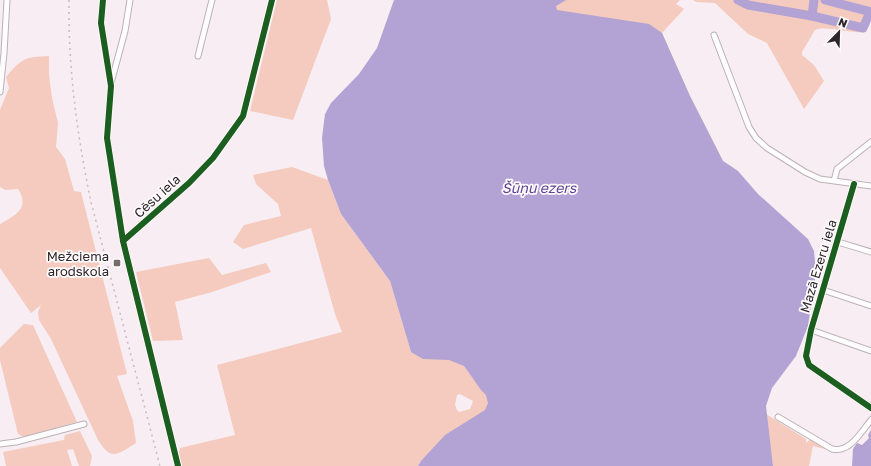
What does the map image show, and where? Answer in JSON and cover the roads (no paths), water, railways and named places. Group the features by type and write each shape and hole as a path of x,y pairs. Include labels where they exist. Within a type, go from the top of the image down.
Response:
{"street":[{"path":"0,92 7,0"},
{"path":"103,0 101,23 111,86"},
{"path":"130,0 125,31 111,86 107,138 123,242 178,466"},
{"path":"198,56 212,0"},
{"name":"Cēsu iela","path":"123,242 189,183 213,158 243,116 272,0"},
{"path":"714,35 749,127 756,138 804,172 820,179 871,186"},
{"path":"834,181 837,169 871,142"},
{"name":"Mazā Ezeru iela","path":"854,184 811,330 806,356 809,365 871,408"},
{"path":"838,242 871,252"},
{"path":"823,290 871,306"},
{"path":"811,330 871,351"},
{"path":"778,417 832,449 837,450 849,446 871,420"},
{"path":"0,444 16,442 84,424"}],"water":[{"name":"Šūņu ezers","path":"394,0 566,0 556,6 557,10 649,24 662,33 690,96 723,161 738,171 758,194 808,239 814,251 816,272 808,326 796,356 772,388 766,406 773,466 418,466 445,435 485,410 488,403 486,395 464,366 449,360 423,359 411,352 390,281 341,214 324,166 322,138 325,114 331,103 359,74 377,48"},
{"path":"871,430 871,466 852,466 853,449 857,443 862,445 869,438 868,435"}],"waterway":[{"path":"738,0 748,5 812,16 863,28 870,12"},
{"path":"812,16 814,0"},
{"path":"825,0 871,12"}],"railway":[{"path":"69,0 70,51 74,101 86,177 91,202 160,466"}],"place":[{"name":"Mežciema arodskola","path":"117,263"}]}
